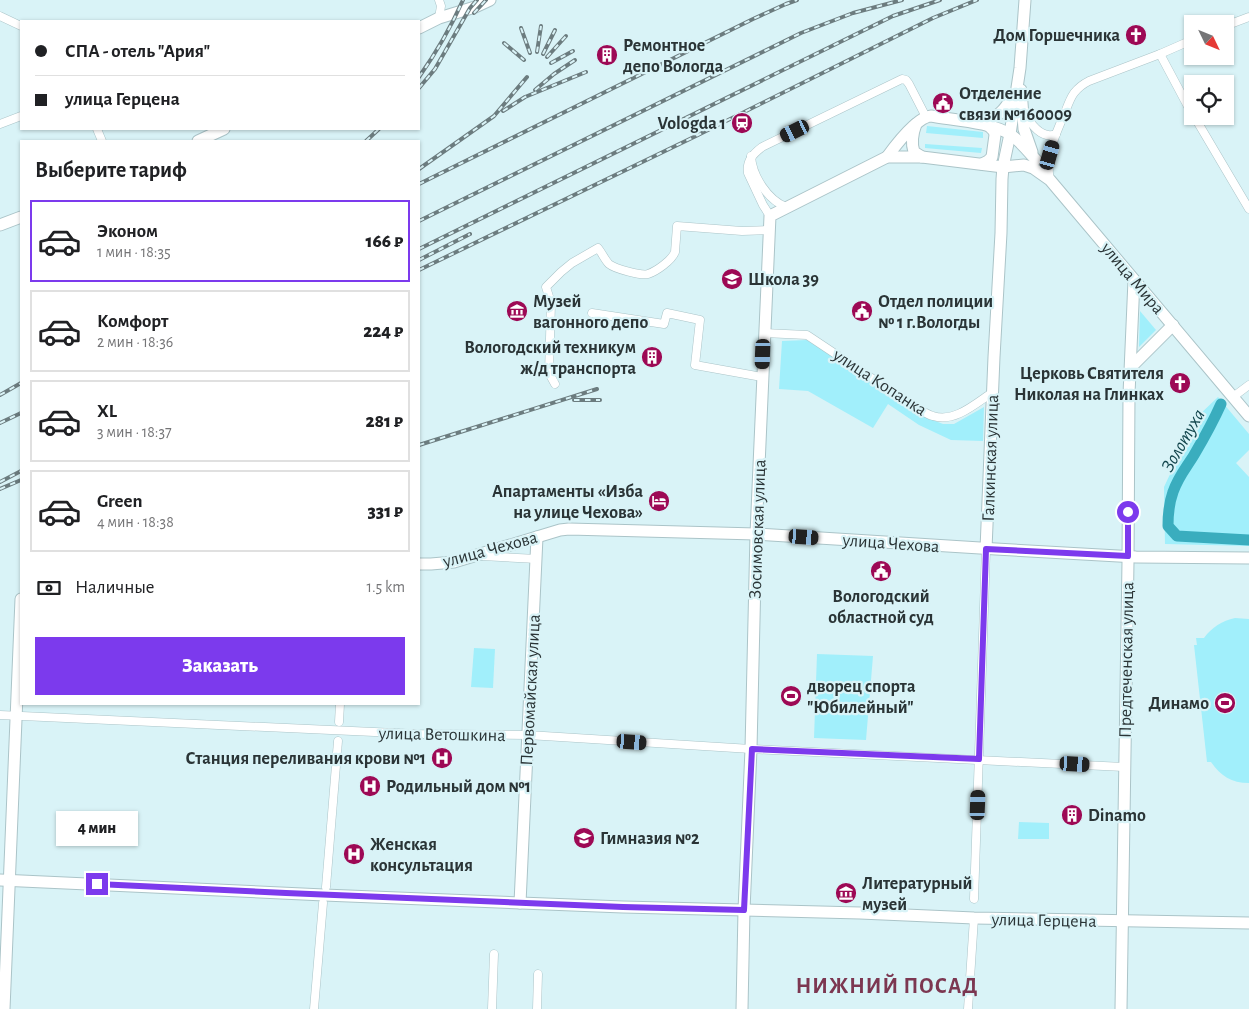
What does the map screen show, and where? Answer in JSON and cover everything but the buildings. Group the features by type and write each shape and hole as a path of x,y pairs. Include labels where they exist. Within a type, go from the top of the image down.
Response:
{"street":[{"path":"439,0 441,6 439,18"},
{"path":"420,28 439,18 475,7 490,0"},
{"path":"1025,3 1020,68 1024,129 1028,145 1050,180"},
{"path":"0,16 20,26"},
{"path":"1234,23 1249,17"},
{"path":"1050,180 1048,167 1050,155 1056,134 1074,93 1084,84 1184,44"},
{"path":"1160,54 1184,98"},
{"path":"974,123 988,121 1002,112 1012,97 1020,68"},
{"name":"Галкинская улица","path":"974,899 986,549 1003,167 1020,68"},
{"path":"925,119 909,84 902,79 775,140 752,156 748,164 748,173 770,216 887,157 922,157 1003,167"},
{"path":"1022,109 1039,131 1051,136 1056,134"},
{"path":"0,124 20,116"},
{"path":"887,157 894,147 925,119 974,123 1001,129 1017,140 1036,160"},
{"path":"922,157 914,152 912,147 914,130 925,119"},
{"path":"982,164 992,157 995,135 994,130 988,125"},
{"path":"1199,125 1249,209"},
{"path":"200,140 222,130"},
{"path":"1010,134 1012,143 1041,172"},
{"path":"752,156 753,166 763,186 775,201 786,207"},
{"name":"улица Мира","path":"1003,167 1024,165 1041,172 1050,180 1249,416"},
{"name":"Зосимовская улица","path":"742,1009 744,910 752,749 756,534 770,216"},
{"path":"0,225 20,217"},
{"path":"555,384 549,373 550,303 546,287 572,263 598,248 606,261 614,268 648,275 674,256 676,252 677,226 742,231 769,230"},
{"name":"Предтеченская улица","path":"1121,1009 1129,402 1134,280"},
{"path":"592,313 664,324 667,313 700,320 695,365 762,377"},
{"path":"1131,367 1173,325"},
{"name":"улица Копанка","path":"764,333 807,335 933,416 954,416 993,392"},
{"path":"1233,397 1248,385"},
{"name":"улица Чехова","path":"420,564 454,562 569,528 756,534 1128,556 1249,558"},
{"name":"Первомайская улица","path":"520,903 537,536"},
{"path":"476,556 537,559"},
{"path":"4,1009 4,880 16,716 20,622"},
{"path":"339,722 340,705"},
{"name":"улица Ветошкина","path":"0,715 418,734 528,735 752,749 1124,767"},
{"path":"326,887 338,741"},
{"name":"улица Герцена","path":"4,880 623,907 1249,924"},
{"path":"314,1009 323,903"},
{"path":"968,1009 974,918"},
{"path":"492,1009 494,954"},
{"path":"537,1009 538,974"}],"shaded area":[{"path":"927,126 983,132 983,138 926,133"},
{"path":"925,144 982,148 981,153 925,148"},
{"path":"1140,311 1156,330 1139,347"},
{"path":"807,340 925,417 943,424 954,424 984,407 983,441 951,440 919,425 888,404 873,428 808,391 779,389 782,341"},
{"path":"1218,397 1249,434 1249,450 1236,463 1249,477 1249,546 1165,544 1164,487 1197,417"},
{"name":"Динамо","path":"1235,618 1249,619 1249,783 1237,782 1227,778 1211,762 1207,762 1194,645 1197,645 1196,638 1204,638 1218,625"},
{"path":"474,648 495,649 493,688 471,687"},
{"path":"817,654 873,656 866,740 814,738"},
{"path":"63,812 98,814 97,827 62,825"},
{"path":"1019,822 1049,823 1049,839 1018,839"}],"waterway":[{"name":"Золотуха","path":"1221,404 1205,436 1175,487 1170,504 1168,526 1177,536 1249,540"}],"railway":[{"path":"420,76 443,40 463,0"},
{"path":"420,87 435,69 470,8 477,0"},
{"path":"474,13 486,0"},
{"path":"420,184 753,19 797,0"},
{"path":"420,221 801,33 853,13 902,0"},
{"path":"420,249 893,16 940,0"},
{"path":"420,270 698,135 933,18 977,0"},
{"path":"537,52 541,26"},
{"path":"521,28 530,53"},
{"path":"543,54 555,30"},
{"path":"547,57 566,36"},
{"path":"504,43 524,60"},
{"path":"551,63 573,51"},
{"path":"535,90 575,60"},
{"path":"503,111 525,97 586,72"},
{"path":"420,168 494,116 527,77"},
{"path":"367,140 378,130"},
{"path":"420,259 470,234"},
{"path":"0,395 20,384"},
{"path":"420,445 597,389"},
{"path":"574,400 600,400"},
{"path":"0,423 20,413"},
{"path":"0,482 20,472"},
{"path":"0,489 20,480"}],"place":[{"name":"Дом Горшечника","path":"1136,35"},
{"name":"Ремонтное депо Вологда","path":"607,55"},
{"name":"Отделение связи №160009","path":"943,103"},
{"name":"Vologda 1","path":"742,123"},
{"name":"Школа 39","path":"732,279"},
{"name":"Музей вагонного депо","path":"517,311"},
{"name":"Отдел полиции № 1 г.Вологды","path":"862,311"},
{"name":"Вологодский техникум ж/д транспорта","path":"652,357"},
{"name":"Церковь Святителя Николая на Глинках","path":"1180,383"},
{"name":"Апартаменты «Изба на улице Чехова»","path":"659,501"},
{"name":"Вологодский областной суд","path":"881,571"},
{"name":"дворец спорта \"Юбилейный\"","path":"791,696"},
{"name":"Динамо","path":"1225,703"},
{"name":"Станция переливания крови №1","path":"442,758"},
{"name":"Родильный дом №1","path":"370,786"},
{"name":"Dinamo","path":"1072,815"},
{"name":"Гимназия №2","path":"584,838"},
{"name":"Женская консультация","path":"354,854"},
{"name":"Литературный музей","path":"846,893"}],"district":[{"name":"НИЖНИЙ ПОСАД","path":"887,985"}],"route":[{"path":"97,884 623,907 744,910 752,749 979,759 986,549 1128,556 1128,512"}]}
